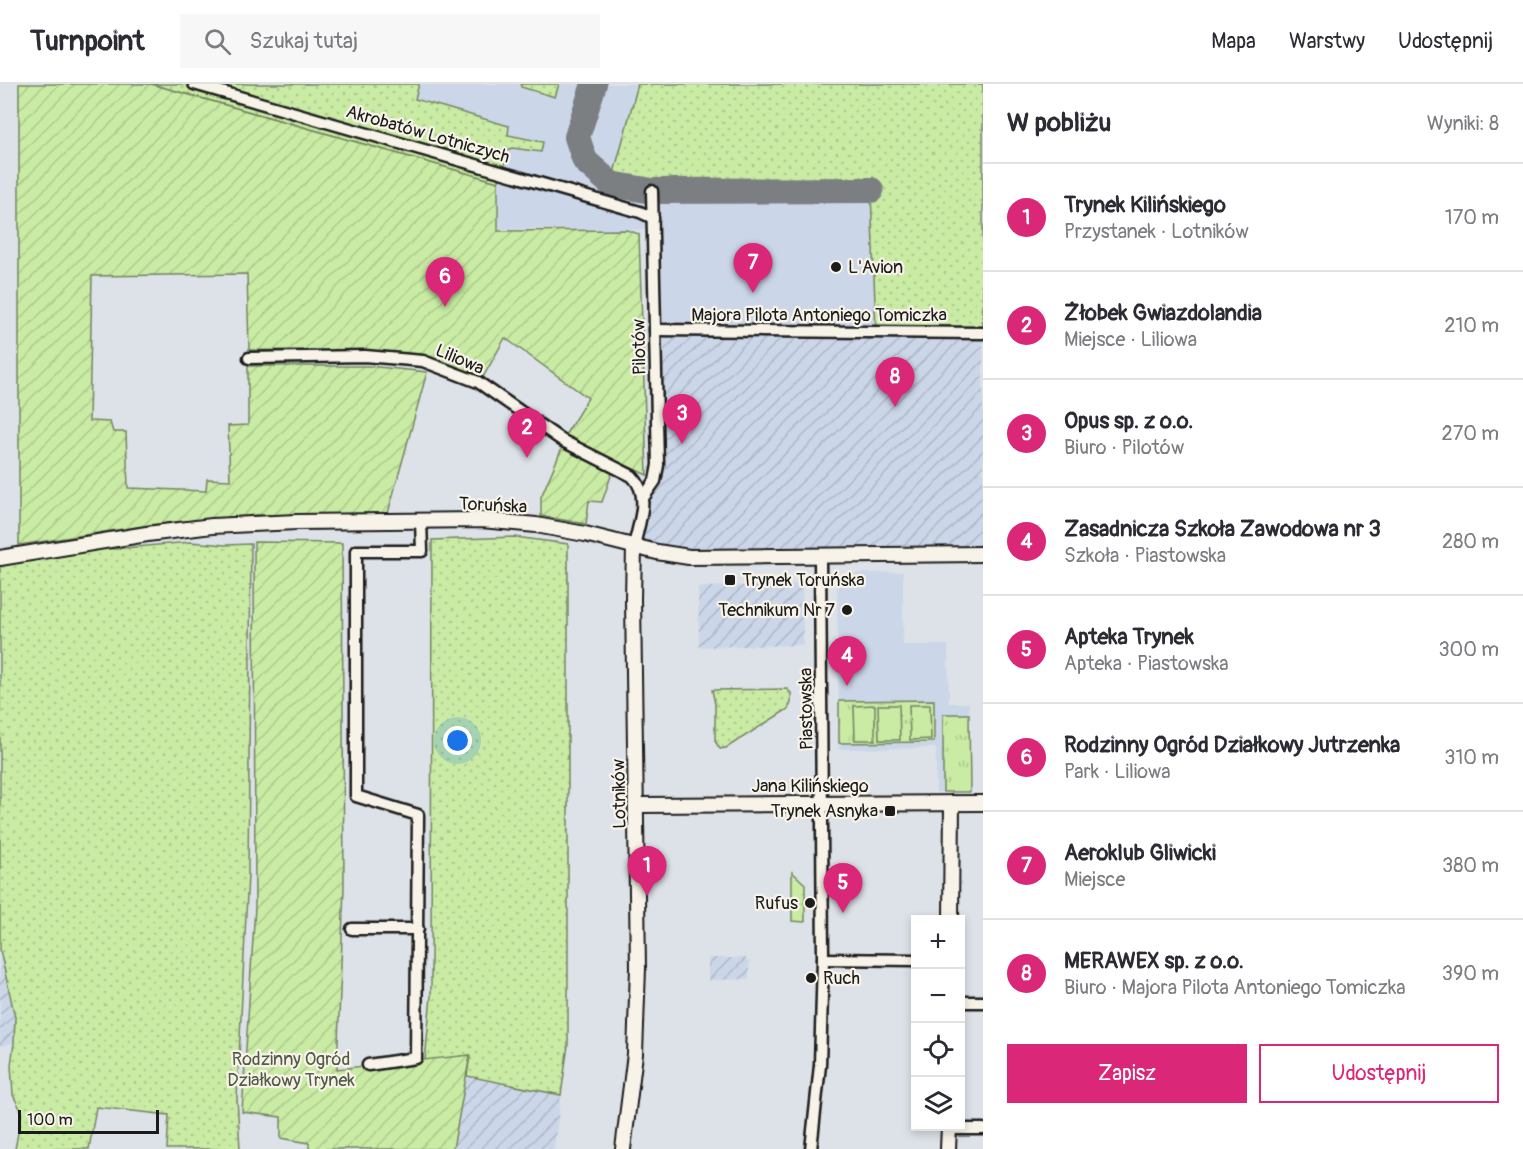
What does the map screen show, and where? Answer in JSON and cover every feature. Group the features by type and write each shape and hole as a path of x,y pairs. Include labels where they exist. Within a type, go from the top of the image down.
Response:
{"street":[{"name":"Akrobatów Lotniczych","path":"194,84 640,212 653,218"},
{"name":"Pilotów","path":"643,498 653,485 657,470 652,191"},
{"name":"Majora Pilota Antoniego Tomiczka","path":"655,330 983,333"},
{"name":"Liliowa","path":"249,358 365,356 423,361 478,382 563,441 632,476 641,487 643,498"},
{"path":"634,546 643,498"},
{"name":"Toruńska","path":"0,558 147,534 213,526 297,522 481,520 536,525 585,534 657,552 700,558 983,554"},
{"path":"368,1065 416,1058 418,815 356,796 356,551 422,551 422,521"},
{"name":"Lotników","path":"623,1149 636,1035 638,968 634,546"},
{"name":"Piastowska","path":"811,1149 820,1065 823,960 820,556"},
{"path":"951,915 952,803"},
{"name":"Jana Kilińskiego","path":"637,805 983,803"},
{"path":"352,929 418,929"},
{"path":"823,960 911,960"},
{"path":"965,1002 983,1002"},
{"path":"965,1128 983,1129"},
{"path":"948,1149 949,1131"}],"shaded area":[{"path":"154,84 983,84 983,326 651,332 649,230 499,229 498,182"},
{"path":"655,330 983,333 983,554 713,558 634,546 643,498 653,485"},
{"path":"903,572 903,645 948,645 949,703 969,703 970,792 936,792 936,748 839,749 837,574"},
{"path":"802,584 803,645 699,647 698,587"},
{"path":"0,950 15,1017 14,1043 0,1046"},
{"path":"708,958 746,958 746,961 749,961 749,979 708,980"},
{"path":"467,1076 561,1095 554,1149 453,1149"}],"green space":[{"path":"19,84 151,84 498,182 498,231 627,230 639,234 647,475 564,437 588,398 505,338 482,379 447,363 424,356 365,351 249,350 247,274 92,276 89,421 110,422 113,432 126,432 128,488 206,491 207,479 230,480 228,426 248,425 248,366 368,366 427,372 388,513 256,515 156,524 19,545"},
{"path":"151,84 419,84 415,99 509,126 508,135 543,142 541,152 512,148 507,150 503,173 498,182"},
{"path":"521,84 559,84 555,97 521,87"},
{"path":"638,84 983,84 983,333 876,333 871,190 652,191 611,184"},
{"path":"562,448 612,473 602,502 589,501 586,524 541,516 541,497"},
{"path":"515,537 568,544 568,1045 561,1095 467,1076 470,1055 425,1061 431,996 432,540"},
{"path":"190,542 225,545 251,544 248,874 237,1098 240,1149 167,1149 169,1115 96,1107 89,1149 15,1149 22,1112 13,1095 11,1065 15,1017 0,950 0,565 100,548 114,549"},
{"name":"Rodzinny Ogród Działkowy Trynek","path":"254,542 342,543 344,887 337,1069 470,1055 453,1149 309,1149 309,1143 281,1138 281,1117 242,1112 255,907"},
{"path":"787,689 791,693 791,703 788,709 726,748 720,749 715,741 715,704 712,690"},
{"path":"934,700 934,742 839,743 839,701"},
{"path":"875,705 875,740 855,740 854,706"},
{"path":"878,705 899,705 900,740 879,740"},
{"path":"909,705 930,705 931,739 910,740"},
{"path":"943,714 969,714 970,792 943,792"},
{"path":"792,872 805,884 805,922 792,921"}],"taxiway":[{"path":"594,84 577,137 585,161 611,184 652,191 871,190"}],"place":[{"name":"L'Avion","path":"836,267"},
{"name":"Aeroklub Gliwicki","path":"753,293"},
{"name":"Rodzinny Ogród Działkowy Jutrzenka","path":"445,307"},
{"name":"MERAWEX sp. z o.o.","path":"895,407"},
{"name":"Opus sp. z o.o.","path":"682,444"},
{"name":"Żłobek Gwiazdolandia","path":"527,458"},
{"name":"Trynek Toruńska","path":"730,580"},
{"name":"Technikum Nr 7","path":"847,610"},
{"name":"Zasadnicza Szkoła Zawodowa nr 3","path":"847,686"},
{"name":"Trynek Asnyka","path":"890,811"},
{"name":"Trynek Kilińskiego","path":"647,896"},
{"name":"Rufus","path":"810,903"},
{"name":"Apteka Trynek","path":"843,913"},
{"name":"Ruch","path":"811,978"}]}
